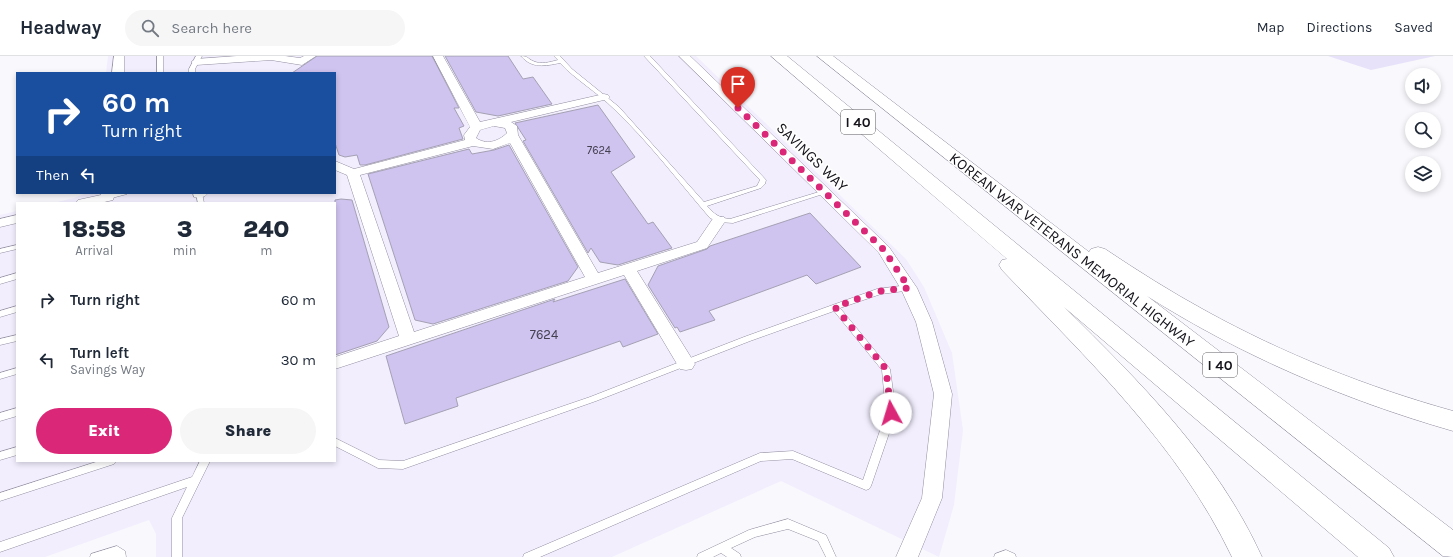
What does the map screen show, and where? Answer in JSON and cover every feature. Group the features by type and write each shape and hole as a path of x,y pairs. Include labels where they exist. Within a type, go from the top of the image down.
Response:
{"highway":[{"name":"I 40","path":"778,56 1379,557"},
{"name":"KOREAN WAR VETERANS MEMORIAL HIGHWAY","path":"824,56 1453,547"},
{"path":"987,184 1186,310 1235,336 1318,374 1407,407 1453,421"},
{"path":"937,189 1054,312 1122,379 1162,425 1199,474 1227,517 1247,557"}],"street":[{"path":"118,72 119,56"},
{"path":"438,56 476,127"},
{"name":"SAVINGS WAY","path":"684,56 884,250 909,288 924,322 943,394 932,498 907,557"},
{"path":"196,64 271,57 306,64"},
{"path":"473,142 470,136 476,127 604,96"},
{"path":"494,122 510,126 513,130 512,135 594,279"},
{"path":"336,165 353,173 473,142 492,145 505,141 512,135"},
{"path":"353,173 408,339"},
{"path":"86,202 108,195"},
{"path":"0,223 16,219"},
{"path":"336,363 702,244 719,220"},
{"path":"627,268 686,364"}],"lane":[{"path":"160,72 160,59 168,56"},
{"path":"524,56 528,62 533,65 546,64 559,58 617,108 712,216 719,220 730,221 824,192"},
{"path":"647,56 763,180 759,187 702,205"},
{"path":"0,251 16,247"},
{"path":"0,280 16,276"},
{"path":"336,443 378,464 403,465 593,400 747,339 880,291 909,288"},
{"path":"528,557 760,457 793,455 866,486 891,413 886,369 835,307"},
{"path":"0,314 16,309"},
{"path":"0,342 16,338"},
{"path":"0,376 16,371"},
{"path":"0,418 16,412"},
{"path":"0,456 16,451"},
{"path":"0,497 108,462"},
{"path":"177,557 177,518 204,462"},
{"path":"0,547 195,480"},
{"path":"702,557 753,533 788,524 822,538 831,557"},
{"path":"720,548 736,557"},
{"path":"95,557 117,551 122,557"},
{"path":"999,557 1006,555 1011,557"}],"shaded area":[{"path":"108,56 696,56 906,259 924,287 952,353 963,430 954,505 939,557 781,481 612,557 156,557 156,534 149,520 45,557 0,557 0,215 16,211 16,462 336,462 336,202 57,202 84,194 336,194 336,72 106,72"},
{"path":"1328,56 1435,56 1371,70"}],"building":[{"path":"317,56 432,56 459,108 454,108 464,126 459,128 463,139 365,165 360,165 357,155 345,157 339,155 336,146 336,72 293,72"},
{"path":"445,56 508,56 523,79 533,77 552,104 498,116 476,112"},
{"path":"598,105 635,157 611,172 648,224 653,222 672,248 618,265 600,262 591,248 588,253 523,141 526,140 515,123"},
{"path":"509,145 578,267 568,281 433,324 415,320 368,174 469,149 472,154 494,150"},
{"path":"335,200 352,200 389,327 377,341 336,355 336,202"},
{"path":"810,213 861,267 816,284 807,275 709,311 715,320 680,332 677,327 675,328 648,285 658,266 707,249 710,246"},
{"path":"625,279 658,334 623,347 620,341 456,398 458,406 405,424 386,356 555,299 553,302"}],"route":[{"path":"738,108 884,250 909,288 880,291 835,307 886,369 891,413"}]}
